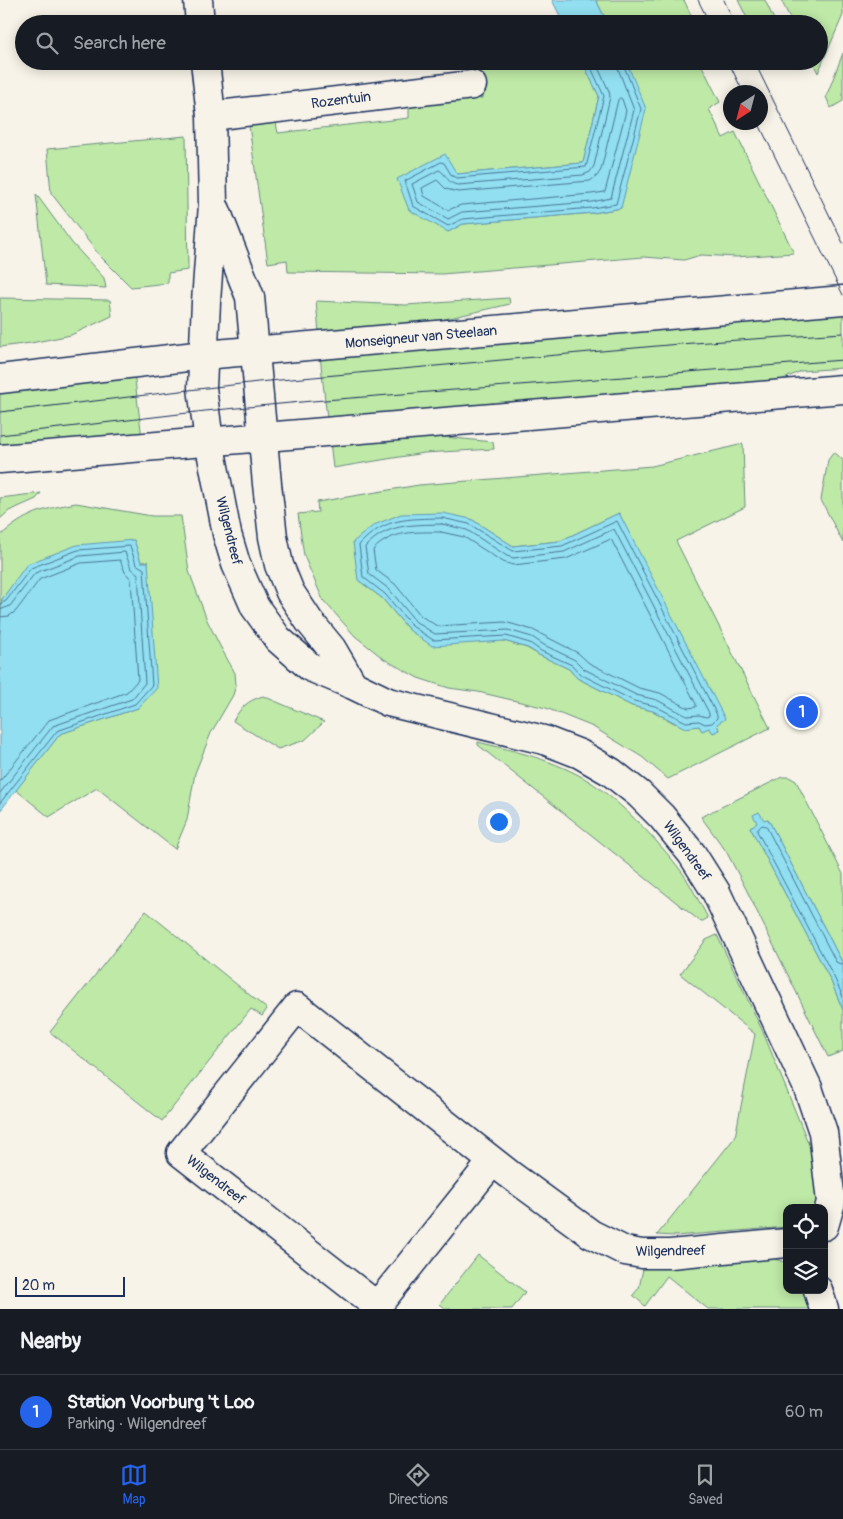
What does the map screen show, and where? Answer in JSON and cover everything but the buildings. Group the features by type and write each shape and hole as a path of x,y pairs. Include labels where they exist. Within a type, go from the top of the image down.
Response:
{"street":[{"path":"198,0 199,15"},
{"path":"204,355 213,204 211,116 206,70"},
{"name":"Rozentuin","path":"211,116 472,85"},
{"path":"213,204 250,297 263,437 279,565 290,592 309,621 332,649 353,685"},
{"name":"Monseigneur van Steelaan","path":"0,379 204,355 843,300"},
{"name":"Wilgendreef","path":"204,355 202,388 209,441 227,534 236,564 255,607 278,639 310,667 388,702 544,740 580,754 611,772 639,794 692,854 716,892 808,1088 823,1132 833,1213"},
{"path":"0,458 843,389"},
{"name":"Wilgendreef","path":"492,1162 377,1306 181,1152 297,1007 492,1162 590,1234 625,1251 642,1254 670,1254 783,1243"},
{"path":"819,1294 824,1309"}],"green space":[{"path":"596,0 684,0 691,15 604,15"},
{"path":"738,0 765,0 772,15 746,15"},
{"path":"781,0 843,0 843,15 828,50 828,15 788,15"},
{"path":"843,53 843,101 831,108 826,97"},
{"path":"479,70 586,70 599,96 583,163 457,174 448,232 463,224 593,213 621,208 630,70 704,70 720,102 709,109 723,138 735,132 794,253 736,257 701,255 684,260 644,257 442,274 288,272 287,260 268,263 249,126 276,123 278,133 409,118 409,107 482,98"},
{"path":"186,136 188,270 168,273 168,283 131,287 99,255 51,193 47,149"},
{"path":"36,194 72,243 104,278 106,288 46,285"},
{"path":"0,298 110,300 112,316 71,335 0,347"},
{"path":"509,298 510,304 428,323 319,333 316,301 406,305"},
{"path":"843,314 843,368 801,371 773,384 327,418 320,356"},
{"path":"134,372 142,438 0,449 0,388"},
{"path":"415,434 493,442 494,449 424,453 333,468 330,441"},
{"path":"743,444 745,507 676,541 770,728 668,779 642,757 593,727 546,708 478,692 449,688 418,678 384,659 355,636 323,600 304,556 298,514 318,512 317,502 419,485 652,466","holes":["619,513 719,730 713,733 709,728 674,723 653,711 632,706 577,678 569,669 527,648 504,641 409,630 382,598 358,580 471,519 513,546 560,541"]},
{"path":"834,452 843,460 843,543 821,500 828,460"},
{"path":"41,493 36,499 9,511 0,519 0,498"},
{"path":"76,503 152,516 181,516 189,571 207,620 235,673 236,685 233,695 211,733 195,773 187,820 175,849 97,788 49,817 16,790 60,734 138,708 148,562 141,562 134,540 2,599 0,634 0,536 18,522 35,513"},
{"path":"263,696 324,722 305,740 278,749 233,721 245,705"},
{"path":"478,742 563,767 601,789 628,812 667,853 686,878 708,918 701,922 478,745"},
{"path":"782,777 789,777 796,781 843,874 843,964 768,819 750,827 830,979 843,1010 843,1051 828,1057 726,851 701,817"},
{"path":"146,911 267,1009 262,1016 251,1009 162,1121 50,1032"},
{"path":"717,935 763,1032 816,1162 821,1187 817,1204 783,1204 783,1227 675,1236 657,1235 735,1137 755,1034 680,974 706,940"},
{"path":"478,1255 525,1292 512,1309 446,1309 440,1304"},
{"path":"772,1258 783,1262 783,1294 808,1294 810,1309 708,1309 667,1276 645,1306 633,1295 639,1288 644,1264"}],"water":[{"path":"552,0 596,0 604,15 560,15"},
{"path":"586,70 630,70 646,109 621,208 593,213 463,224 448,232 409,210 397,179 445,154 457,174 583,163 599,96"},
{"path":"443,513 471,519 513,546 560,541 619,513 725,719 717,724 719,730 713,733 709,728 702,731 699,726 685,728 653,711 632,706 577,678 569,669 528,648 504,641 432,646 409,630 382,598 358,580 353,542 374,525 401,514"},
{"path":"134,540 141,562 148,562 157,688 138,708 60,734 0,811 0,634 2,599 27,564 77,545"},
{"path":"759,812 764,820 768,819 843,964 843,1010 830,979 750,827 757,823 753,815"}],"tram line":[{"path":"698,0 706,15"},
{"path":"724,0 731,15"},
{"path":"732,70 740,85"},
{"path":"758,70 843,243"},
{"path":"762,130 843,295"},
{"path":"0,412 258,382 679,344 843,333"},
{"path":"0,435 205,411 312,401 843,360"}],"place":[{"name":"Station Voorburg 't Loo","path":"802,712"}]}
